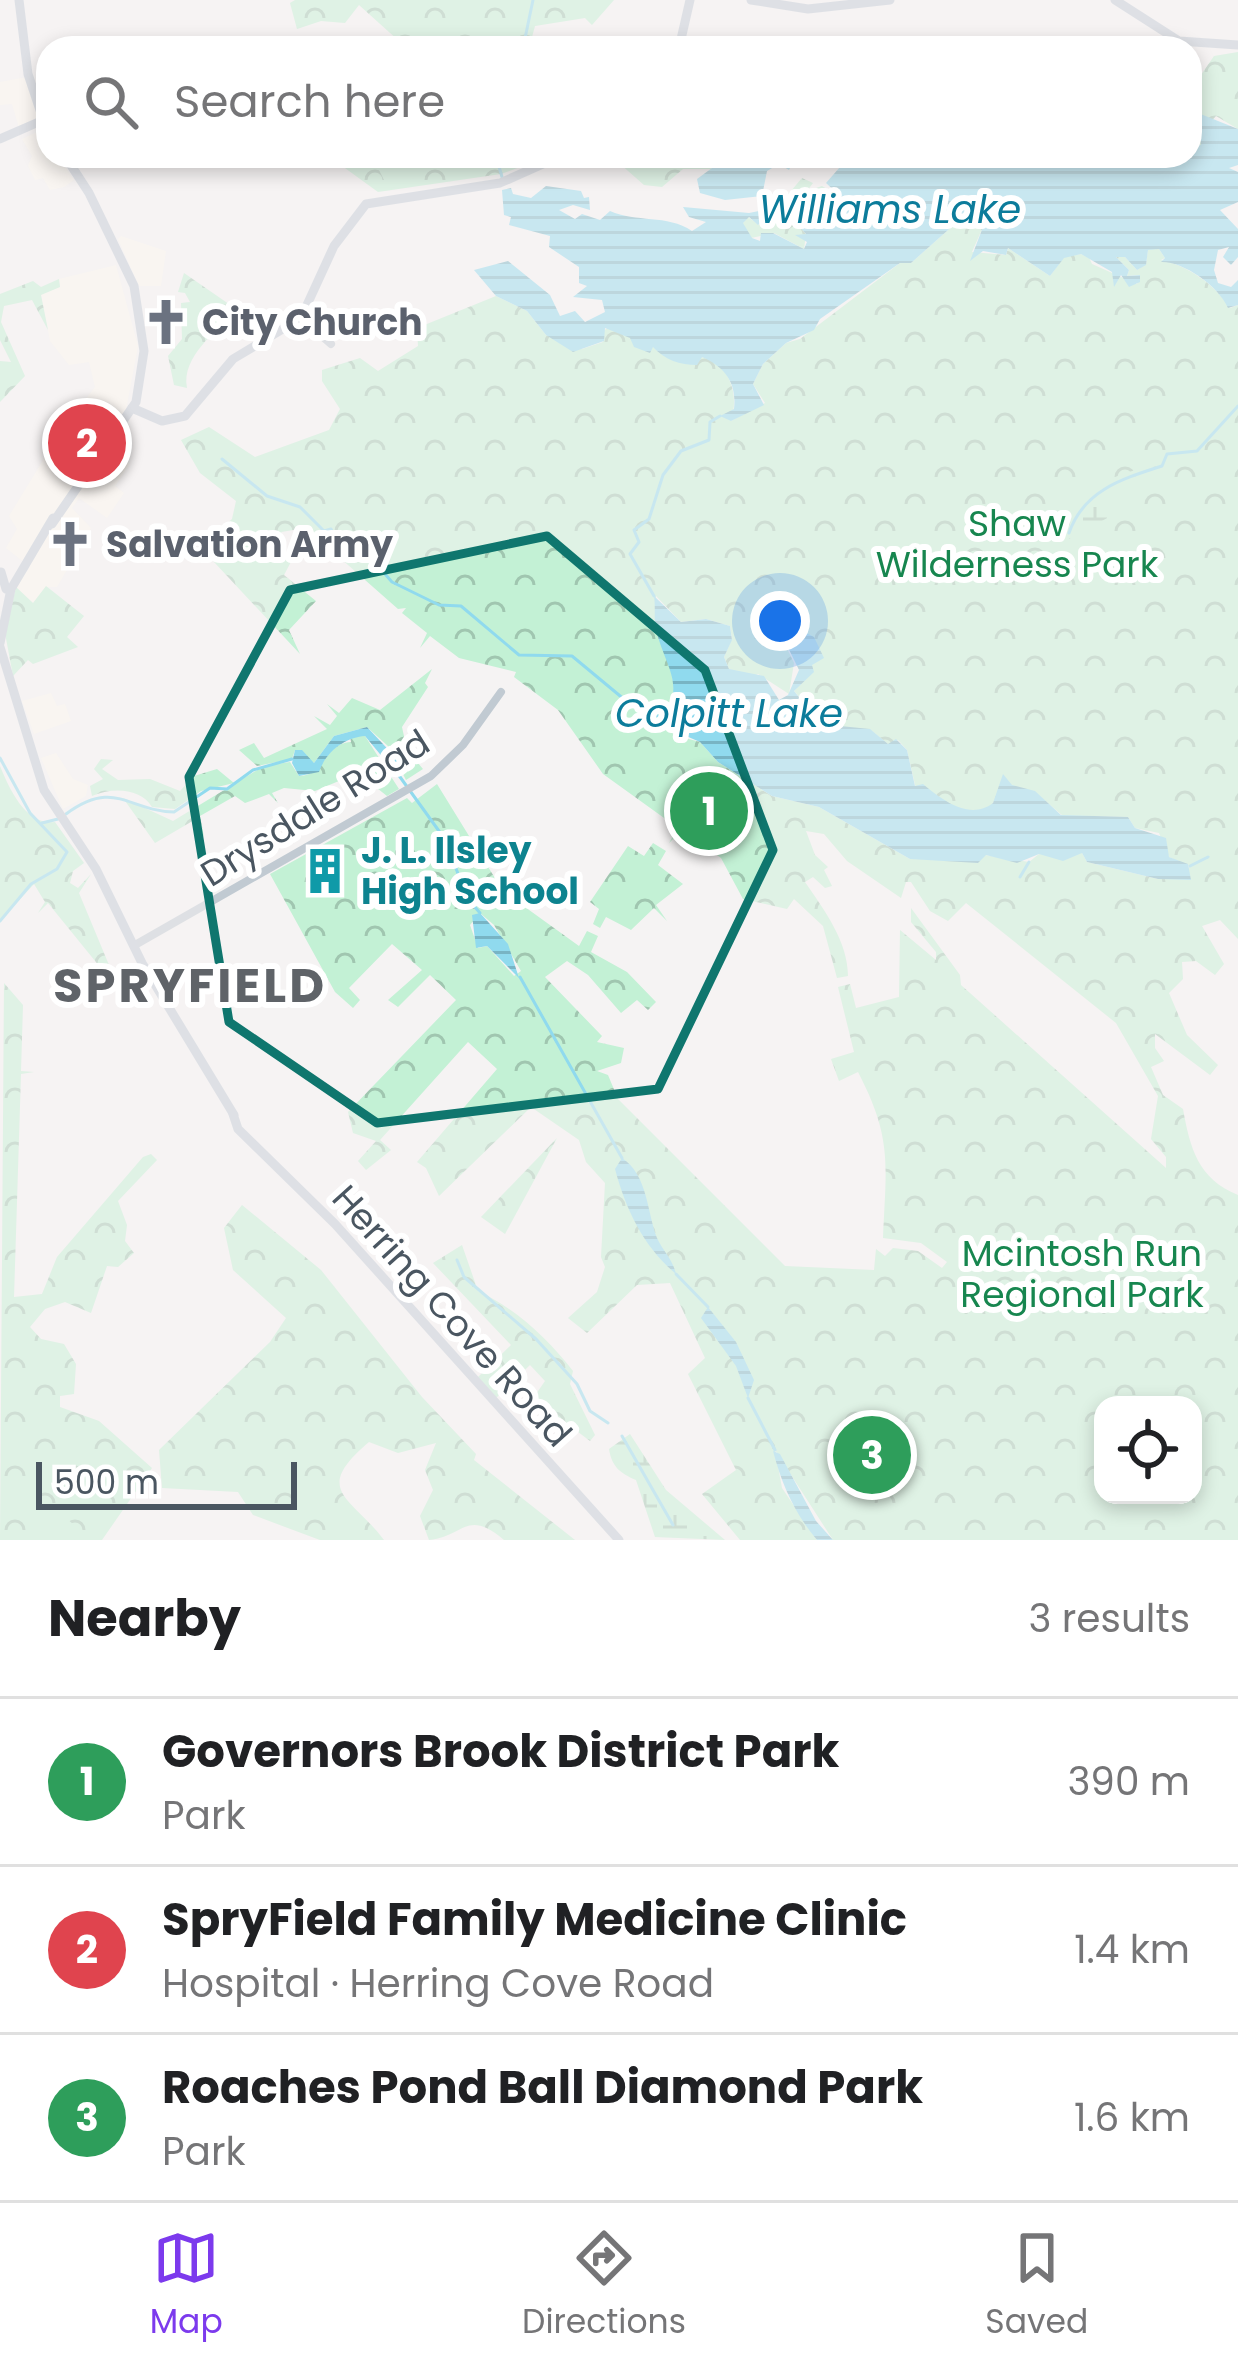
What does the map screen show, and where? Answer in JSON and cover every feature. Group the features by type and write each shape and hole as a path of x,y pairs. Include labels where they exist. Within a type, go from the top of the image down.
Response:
{"main road":[{"path":"19,0 36,112"},
{"path":"682,36 690,0"},
{"path":"751,0 808,9 890,0"},
{"path":"1115,0 1171,36"},
{"path":"1202,43 1238,45"},
{"path":"0,139 36,123"},
{"name":"Herring Cove Road","path":"0,607 21,566 132,408 143,368 143,333 109,238 69,168"},
{"path":"132,408 162,421 185,416 233,359 301,318 319,272 362,207 386,198 500,183 534,168"},
{"path":"10,584 0,571 21,566"},
{"name":"Herring Cove Road","path":"10,584 0,650 54,807 96,869 243,1131 325,1213 620,1540"}],"street":[{"path":"301,318 332,344"},
{"name":"Drysdale Road","path":"135,945 418,785 464,745 501,692"}],"highlighted area":[{"path":"547,536 705,670 773,850 658,1089 377,1123 229,1022 189,777 290,590"}],"shaded area":[{"path":"27,77 36,123 20,131 12,104 0,105 0,82"},
{"path":"36,132 36,168 66,168 74,180 50,190 43,178 35,180 28,166 32,156 22,139"},
{"path":"121,236 166,251 161,286 139,286 118,239"},
{"path":"116,265 138,346 126,410 103,446 130,464 115,486 124,493 107,518 79,498 72,508 91,528 57,587 46,587 33,603 16,587 30,567 6,548 17,529 9,516 61,431 95,387 89,362 69,365 50,341 41,294 60,287 59,279"},
{"path":"51,693 57,706 65,704 71,721 34,734 22,701"},
{"path":"56,753 73,779 88,785 86,796 63,809 41,758"}],"green space":[{"path":"614,0 592,25 585,18 535,26 532,36 393,36 359,5 345,23 321,21 297,29 290,3"},
{"path":"1238,52 1238,129 1216,116 1202,132 1202,74 1214,56"},
{"path":"345,168 517,168 501,174 378,192"},
{"path":"378,168 435,168 389,190"},
{"path":"625,168 712,169 683,169 662,187 644,185"},
{"path":"802,178 813,183 807,191 822,186 837,195 829,210 802,214 792,208 795,202 779,205"},
{"path":"765,212 787,213 806,234 804,249 774,233 751,238 742,224 748,217 759,225"},
{"path":"965,215 983,227 972,252 1006,255 1008,248 1050,276 1061,261 1056,257 1081,254 1089,258 1086,251 1092,264 1137,284 1140,275 1127,276 1129,270 1116,257 1125,257 1137,270 1146,264 1148,249 1159,249 1165,258 1161,260 1199,277 1230,308 1238,305 1238,939 1220,920 1202,926 1224,964 1215,975 1196,961 1182,962 1183,979 1169,993 1187,1035 1218,1065 1210,1075 1155,1034 1155,1048 1164,1061 1151,1067 1163,1095 1183,1109 1198,1161 1214,1180 1238,1195 1238,1540 833,1540 775,1450 782,1488 817,1540 740,1540 702,1494 736,1470 688,1374 705,1358 670,1283 637,1285 587,1333 568,1318 597,1292 605,1267 601,1257 605,1183 586,1162 579,1140 531,1107 439,1196 426,1168 417,1162 497,1069 468,1042 380,1140 391,1150 366,1170 358,1161 376,1141 353,1133 348,1112 456,1000 430,975 398,1007 388,1000 422,970 392,944 349,988 360,1000 353,1008 335,992 270,874 407,798 412,803 437,784 498,883 512,878 502,887 507,894 579,946 587,931 598,936 591,952 627,972 656,1002 648,1010 637,1000 621,1013 588,975 567,961 545,977 602,1036 597,1042 624,1048 621,1063 597,1071 608,1075 618,1099 785,1266 874,1270 876,1249 885,1256 893,1248 918,1251 942,1268 947,1262 921,1243 883,1238 886,1171 877,1116 858,1072 839,1081 831,1059 854,1052 838,987 850,984 856,1008 899,997 900,930 936,960 936,952 911,922 911,908 960,975 961,985 1166,1168 1166,1157 1151,1139 1158,1096 1116,1023 966,903 948,921 930,911 911,882 906,882 901,898 847,861 824,834 806,831 815,855 828,867 824,870 832,886 825,888 813,877 805,882 844,951 848,976 837,978 823,926 794,899 787,909 743,899 721,858 682,830 669,843 678,828 603,774 558,710 514,677 516,672 459,658 430,636 420,648 427,633 402,613 406,608 398,609 306,528 281,532 285,542 275,552 293,558 284,575 316,601 289,630 300,654 201,548 232,519 236,501 200,473 181,440 209,427 255,457 329,430 340,409 322,381 322,370 360,358 378,371 418,346 417,328 496,296 527,311 546,335 582,349 603,342 601,332 608,328 715,361 732,388 731,421 765,403 753,384 763,364 900,263 911,263","holes":["656,596 681,622 706,619 730,626 732,639 724,657 729,669 752,677 758,674 789,694 794,663 779,632 786,625 809,636 812,672 794,691 803,701 803,727 814,732 828,727 872,731 889,745 898,740 907,750 916,789 962,810 988,811 1003,786 1036,793 1063,816 1128,817 1135,828 1159,833 1169,857 1190,867 1158,879 1087,862 1082,853 1039,854 1029,862 985,855 910,859 819,807 772,796 718,762 700,742 674,735 663,722 674,689 657,632","480,913 494,925 521,971 514,976 487,946 478,948 470,925"]},
{"path":"184,273 236,309 195,355 187,388 174,385 168,356 182,339 181,303 190,302 185,293 178,292"},
{"path":"59,279 60,287 41,295 48,330 32,300 4,306 1,322 25,376 0,402 0,361 11,362 0,340 0,294 33,281 41,287"},
{"path":"1162,466 1116,484 1108,495 1109,517 1069,539 1070,522 1086,496 1114,478"},
{"path":"46,586 84,616 67,637 78,647 33,664 28,660 13,676 5,633 16,587 33,603"},
{"path":"432,669 425,683 428,687 402,727 407,750 423,769 406,780 389,747 367,727 334,736 314,763 295,750 292,759 257,766 239,750 254,743 264,758 327,729 314,716 330,725 337,716 327,704 339,713 352,698 380,710"},
{"path":"350,736 365,736 399,789 387,796 358,773 315,791 284,788 272,793 278,803 269,794 245,803 235,796 200,816 204,837 196,819 155,843 123,798 173,821 264,766 290,762 299,776 308,775 335,748 351,742"},
{"path":"101,759 113,760 102,769 118,780 150,779 180,791 194,776 217,769 234,783 201,791 175,809 152,807 141,796 125,791 92,796 90,786 103,779 94,769"},
{"path":"0,766 20,804 36,818 55,822 84,863 73,871 70,883 78,888 91,874 79,893 109,965 104,972 48,903 38,913 45,902 34,884 0,921"},
{"path":"653,843 666,851 658,865 683,884 656,905 667,921 654,908 631,930 606,917 600,928 593,924 599,909 590,902 628,846 644,856"},
{"path":"4,983 23,1005 21,1071 34,1072 21,1074 14,1297 42,1294 57,1257 143,1157 151,1154 157,1160 118,1201 127,1225 125,1241 134,1253 118,1267 107,1266 91,1313 65,1302 45,1309 30,1327 41,1339 64,1344 76,1364 74,1394 60,1396 60,1407 99,1421 152,1468 102,1540 0,1540"},
{"path":"557,1138 505,1234 481,1217"},
{"path":"242,1205 321,1270 422,1397 476,1454 474,1460 575,1540 504,1540 473,1525 429,1540 420,1516 433,1490 425,1470 436,1443 398,1453 369,1442 342,1472 342,1493 384,1540 320,1540 253,1515 238,1492 162,1488 159,1450 270,1342 286,1318 233,1270 224,1228"},
{"path":"462,1245 478,1291 530,1325 573,1371 570,1384 595,1435 590,1441 544,1406 532,1418 525,1410 545,1381 530,1365 496,1398 478,1377 511,1345 433,1263"},
{"path":"630,1434 666,1490 725,1540 655,1537 636,1480 618,1469 610,1455 609,1449"},
{"path":"89,1468 103,1474 109,1488 103,1502 89,1508 75,1502 69,1488 75,1474"},
{"path":"35,1491 81,1531 74,1540 52,1540 19,1511"}],"water":[{"name":"Williams Lake","path":"1202,115 1238,129 1238,165 1229,168 1238,172 1238,202 1220,210 1238,229 1238,257 1231,265 1223,257 1229,247 1218,250 1214,270 1218,283 1231,287 1238,280 1238,305 1228,308 1199,276 1161,262 1165,258 1159,249 1148,250 1146,265 1137,270 1125,257 1116,257 1129,270 1127,276 1140,275 1140,282 1129,287 1121,275 1114,287 1112,272 1081,254 1064,258 1050,276 1008,248 1006,255 983,251 970,261 983,227 965,215 911,263 900,263 820,319 814,330 786,343 763,364 753,384 764,405 731,421 720,416 734,409 731,384 710,361 702,357 697,365 679,363 653,347 650,353 634,347 630,338 605,328 604,341 573,352 546,335 527,311 496,296 474,270 508,261 550,295 560,316 575,311 585,322 605,312 602,300 573,297 587,286 579,283 579,267 549,247 550,236 509,225 502,190 511,188 513,194 531,198 546,186 581,191 584,198 589,197 590,210 573,205 559,210 575,219 582,214 600,220 610,211 672,222 692,231 706,222 689,217 683,207 749,213 794,204 791,208 803,217 831,211 839,195 826,183 839,168 1202,168","holes":["765,212 788,214 806,234 795,235 807,242 804,249 773,233 761,233 760,241 752,238 743,223 749,217 758,225 767,218"]},
{"name":"Williams Lake","path":"712,168 772,168 767,171 762,196 725,200 700,193 697,179"},
{"name":"Colpitt Lake","path":"654,596 681,622 706,619 730,626 732,640 724,657 729,669 764,676 779,700 788,695 799,670 779,629 793,626 814,637 824,658 812,665 814,672 794,691 803,702 801,721 806,730 825,731 830,725 870,729 888,744 896,739 907,750 915,786 923,784 966,809 993,803 1003,774 1012,785 1035,791 1061,815 1128,817 1135,828 1166,838 1169,857 1188,864 1191,880 1158,879 1087,862 1082,853 1063,861 1039,854 1017,863 986,855 978,863 910,859 819,807 772,796 718,762 700,742 663,726 673,688 656,630"},
{"path":"367,727 399,761 395,770 387,773 384,759 365,736 339,746 319,772 299,776 292,763 295,750 302,750 314,763 334,736"},
{"path":"480,913 508,944 519,978 487,946 476,948 472,915"},
{"path":"622,1158 642,1184 657,1238 676,1274 654,1252 630,1213 615,1169"},
{"path":"708,1307 736,1342 754,1380 748,1398 736,1366 701,1318"},
{"path":"773,1451 780,1454 816,1521 833,1540 817,1540 802,1520"}],"waterway":[{"path":"526,36 533,0"},
{"path":"499,168 502,177"},
{"path":"1069,533 1094,496 1162,466 1167,454 1197,451 1238,406"},
{"path":"654,596 630,554 639,542 634,530 649,519 663,475 681,451 709,440 710,422 720,416"},
{"path":"222,459 267,496 300,507 324,531 331,529 337,540 371,558 392,582 439,605 461,606 519,655 572,656 631,705 665,719"},
{"path":"0,758 30,813 67,852 57,869 31,884 0,921"},
{"path":"66,814 97,798 110,797 174,812 210,788 227,789 253,770 292,759"},
{"path":"395,770 444,838 468,899 480,913"},
{"path":"42,823 58,819"},
{"path":"1190,866 1208,857"},
{"path":"1020,877 1029,862"},
{"path":"520,977 622,1158"},
{"path":"457,1260 464,1277 536,1339 577,1384 590,1411 608,1423"},
{"path":"676,1274 708,1307"},
{"path":"748,1398 775,1450"},
{"path":"622,1436 673,1525"}],"place":[{"name":"City Church","path":"166,322"},
{"name":"SpryField Family Medicine Clinic","path":"87,443"},
{"name":"Salvation Army","path":"70,544"},
{"name":"Governors Brook District Park","path":"709,811"},
{"name":"J. L. Ilsley High School","path":"325,871"},
{"name":"Roaches Pond Ball Diamond Park","path":"872,1455"}],"district":[{"name":"SPRYFIELD","path":"190,985"}],"park label":[{"name":"Shaw Wilderness Park","path":"1017,544"},
{"name":"Mcintosh Run Regional Park","path":"1082,1274"}]}
